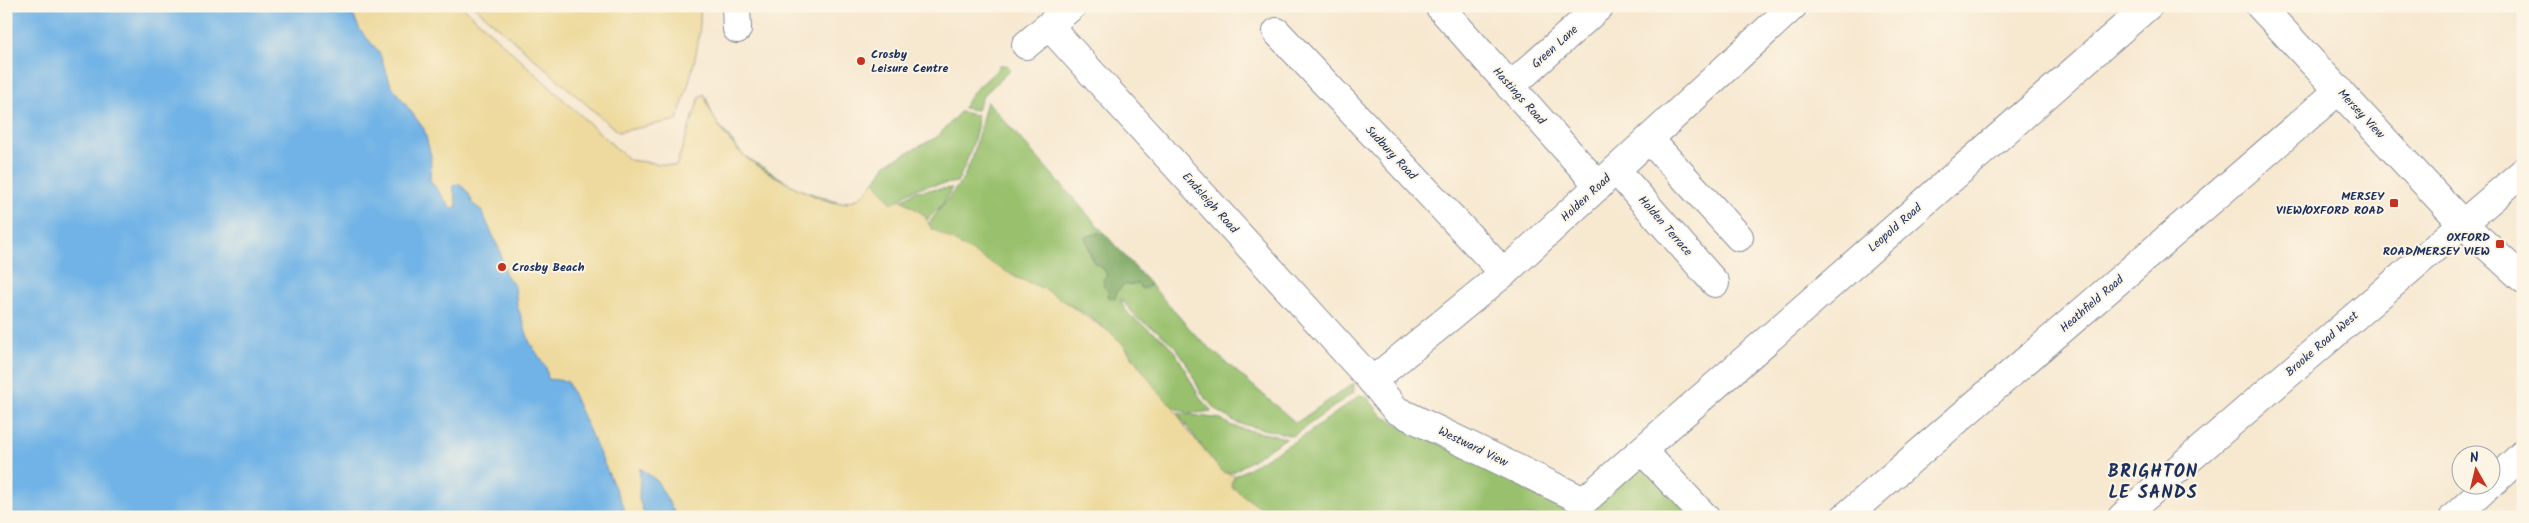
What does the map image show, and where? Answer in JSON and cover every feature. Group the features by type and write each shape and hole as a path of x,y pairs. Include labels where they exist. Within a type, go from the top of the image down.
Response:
{"street":[{"path":"1026,45 1072,6"},
{"name":"Hastings Road","path":"1439,6 1510,87 1607,178"},
{"name":"Green Lane","path":"1510,87 1600,6"},
{"name":"Leopold Road","path":"1584,501 2148,6"},
{"name":"Mersey View","path":"2260,6 2462,223 2523,279"},
{"name":"Holden Road","path":"1372,381 1504,274 1649,139 1781,10"},
{"name":"Endsleigh Road","path":"1049,26 1372,381"},
{"name":"Sudbury Road","path":"1277,32 1504,274"},
{"name":"Heathfield Road","path":"1845,517 2338,90"},
{"path":"1649,139 1739,237"},
{"name":"Brooke Road West","path":"2122,517 2523,172"},
{"name":"Holden Terrace","path":"1607,178 1715,282"},
{"name":"Westward View","path":"1372,381 1396,410 1584,501"},
{"path":"1643,450 1705,517"},
{"path":"2502,474 2523,454"},
{"path":"2454,517 2477,496"}],"green space":[{"path":"999,65 1007,65 1011,69 983,96 977,110 963,108 973,92 999,68"},
{"path":"702,95 705,95 714,119 743,155 798,189 840,203 855,200 868,192 886,164 937,137 960,112 977,115 978,121 971,149 957,182 917,189 892,205 887,256 695,130"},
{"path":"987,101 1105,234 1098,233 1085,237 1093,262 1104,269 1107,275 1103,279 1117,291 1124,285 1139,284 1146,289 1151,285 1198,338 1296,423 1354,383 1354,392 1293,436 1237,423 1215,409 1201,393 1186,362 1176,347 1156,330 1138,319 1120,298 1128,313 1140,324 1161,338 1174,351 1199,396 1212,411 1186,412 1166,401 1120,341 1096,322 1070,305 994,266 930,228 929,223 963,179 973,156"},
{"path":"952,188 942,205 927,220 924,215 902,200 916,191"},
{"path":"1098,233 1105,234 1151,285 1141,289 1139,284 1124,285 1117,291 1115,299 1108,297 1109,292 1104,287 1103,279 1107,275 1104,269 1093,262 1085,237"},
{"path":"1360,395 1367,397 1382,416 1579,513 1579,516 1272,517 1232,487 1231,483 1235,476 1307,434"},
{"path":"1177,413 1221,419 1230,425 1243,429 1286,438 1235,471 1230,473 1221,472"},
{"path":"1645,462 1697,517 1594,517 1590,512"}],"sand":[{"name":"Crosby Beach","path":"6,6 462,6 629,160 676,166 700,96 705,95 715,119 732,143 743,155 776,177 820,198 842,203 857,199 868,189 874,180 892,204 900,199 924,215 931,228 1017,278 1045,289 1111,333 1122,343 1221,471 1235,476 1231,483 1232,487 1272,517 6,517"},
{"path":"474,6 700,6 697,50 677,120 618,132"}],"water":[{"path":"6,6 349,6 360,30 379,52 391,85 424,129 431,156 430,180 451,208 457,207 453,186 459,184 468,192 473,204 481,210 500,251 505,273 515,287 517,305 530,343 546,367 548,379 567,381 628,517 6,517"},
{"path":"640,468 657,481 677,517 645,517 639,499"}],"place":[{"name":"Crosby Leisure Centre","path":"861,61"},
{"name":"MERSEY VIEW/OXFORD ROAD","path":"2394,203"},
{"name":"OXFORD ROAD/MERSEY VIEW","path":"2500,244"},
{"name":"Crosby Beach","path":"502,267"}],"district":[{"name":"BRIGHTON LE SANDS","path":"2153,482"}]}
